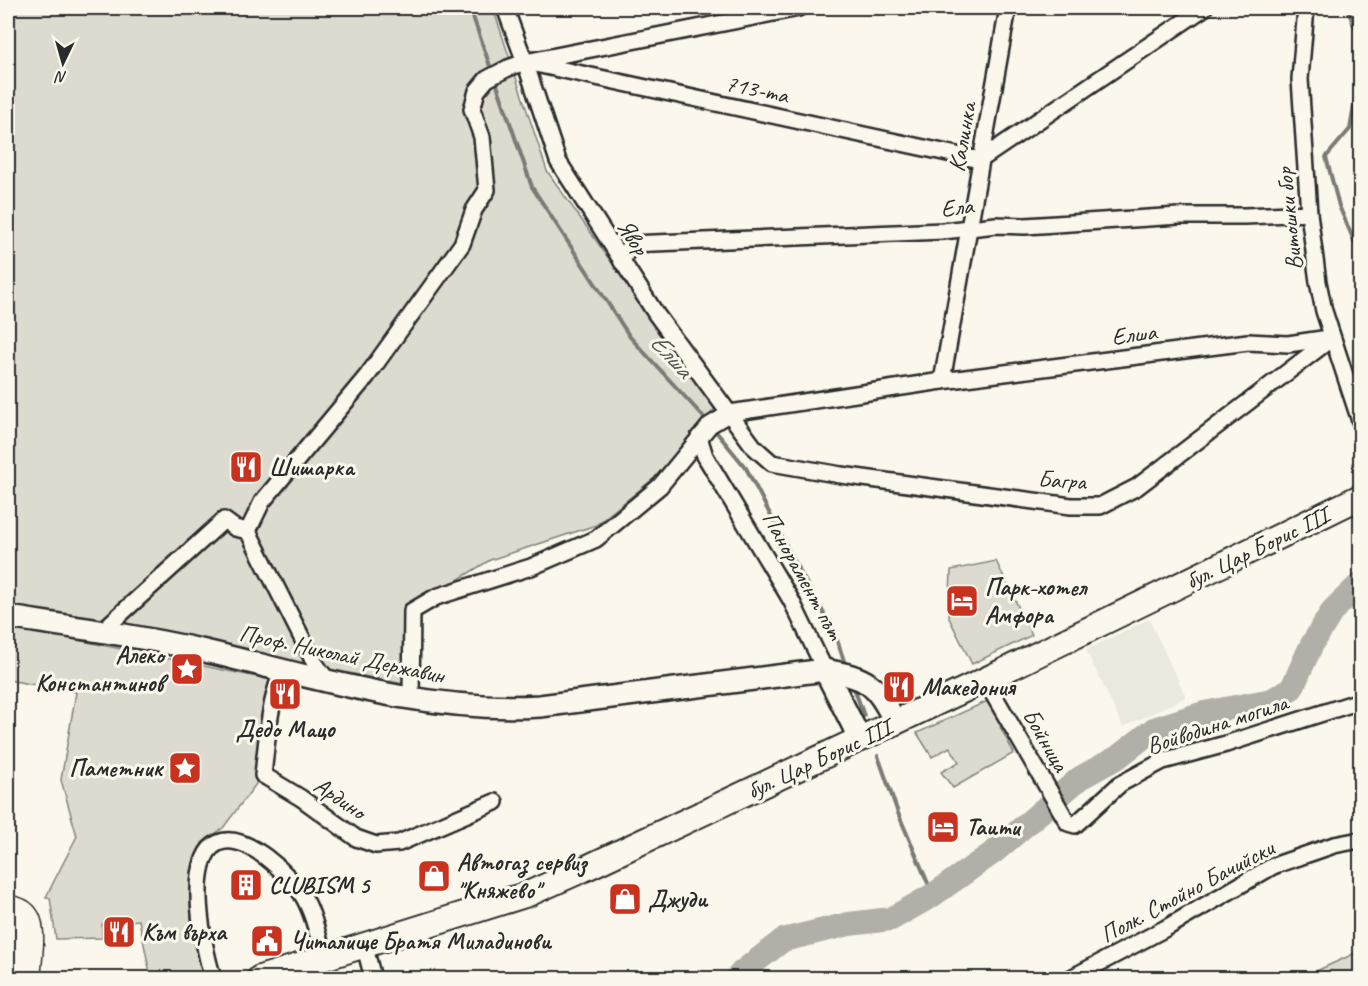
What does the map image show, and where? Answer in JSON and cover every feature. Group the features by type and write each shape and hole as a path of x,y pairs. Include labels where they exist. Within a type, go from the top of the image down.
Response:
{"main road":[{"name":"бул. Цар Борис III","path":"260,978 528,894 985,680 1360,497"},
{"name":"Проф. Николай Державин","path":"8,617 102,631 203,651 411,698 513,707 841,673"},
{"path":"841,673 864,680 880,694 895,722"},
{"name":"Панорамент път","path":"841,673 860,739"}],"street":[{"name":"Явор","path":"505,8 558,161 656,314 754,447 772,463"},
{"path":"248,531 262,502 367,376 462,244 474,210 487,190 482,137 472,109 477,92 487,79 525,62 736,14 799,8"},
{"name":"Калинка","path":"942,381 1008,8"},
{"path":"980,160 1204,8"},
{"name":"Витошки бор","path":"1306,8 1300,80 1309,213 1317,282 1332,338 1360,421"},
{"name":"713-та","path":"525,62 980,160"},
{"name":"Ела","path":"622,262 630,244 943,231 996,225 1025,226 1179,216 1309,213"},
{"name":"Елша","path":"411,698 412,611 436,597 531,567 596,539 660,486 710,425 730,413 942,381 1248,342 1288,344 1332,338"},
{"name":"Багра","path":"772,463 841,475 1071,506 1100,506 1137,487 1332,338"},
{"name":"Панорамент път","path":"699,437 705,456 791,600 841,673"},
{"path":"102,631 224,520 235,528 248,531"},
{"path":"248,531 314,662 327,680"},
{"name":"Ардино","path":"282,670 273,702 263,775 301,798 357,838 376,845 399,843 495,802"},
{"name":"Бойница","path":"985,680 1068,823"},
{"name":"Войводина могила","path":"1068,823 1076,825 1120,784 1163,761 1226,744 1360,701"},
{"path":"1334,845 1360,828"},
{"name":"Полк. Стойно Бачийски","path":"1071,978 1273,866 1334,845 1360,840"},
{"path":"213,978 198,912 200,877 208,852 217,843 227,841 237,842 258,852 288,877 303,896 310,910 324,957"},
{"path":"364,944 373,978"}],"shaded area":[{"path":"8,8 493,8 547,171 650,317 719,404 658,475 596,525 490,560 410,609 409,685 157,634 8,610"},
{"path":"996,561 1032,635 972,664 949,618 951,570"},
{"path":"1149,619 1186,697 1123,727 1086,650"},
{"path":"8,629 58,636 272,680 256,784 223,828 202,843 193,890 191,924 209,977 151,978 139,920 102,924 102,938 56,939 50,898 46,897 77,836 61,780 76,692 8,680"},
{"path":"992,699 1004,722 1000,727 1014,753 953,788 941,772 959,762 950,747 932,757 917,733"},
{"path":"1360,951 1360,978 1301,978"}],"waterway":[{"name":"Елша","path":"470,8 492,72"},
{"path":"1347,8 1360,40"},
{"path":"1360,71 1350,129 1326,157 1339,206 1358,250 1360,285"},
{"name":"Елша","path":"495,79 532,187 630,337 709,423"},
{"name":"Елша","path":"713,428 746,468 801,574 834,631 846,667"},
{"path":"737,978 783,940 849,924 891,919 933,895 994,852 1080,778 1118,757 1154,729 1204,713 1272,700 1292,688 1311,646 1333,610 1360,584"},
{"name":"Елша","path":"853,685 864,716"},
{"name":"Елша","path":"878,756 898,813 933,895"}],"tram line":[{"path":"8,895 23,898 40,914 44,938 41,978"}],"place":[{"name":"Шишарка","path":"246,467"},
{"name":"Парк-хотел Амфора","path":"962,601"},
{"name":"Алеко Константинов","path":"187,669"},
{"name":"Македония","path":"899,687"},
{"name":"Дедо Мацо","path":"285,694"},
{"name":"Паметник","path":"185,768"},
{"name":"Таити","path":"943,827"},
{"name":"Автогаз сервиз \"Княжево\"","path":"434,876"},
{"name":"CLUBISM 5","path":"246,885"},
{"name":"Джуди","path":"625,899"},
{"name":"Към върха","path":"119,932"},
{"name":"Читалище Братя Миладинови","path":"267,941"}]}
